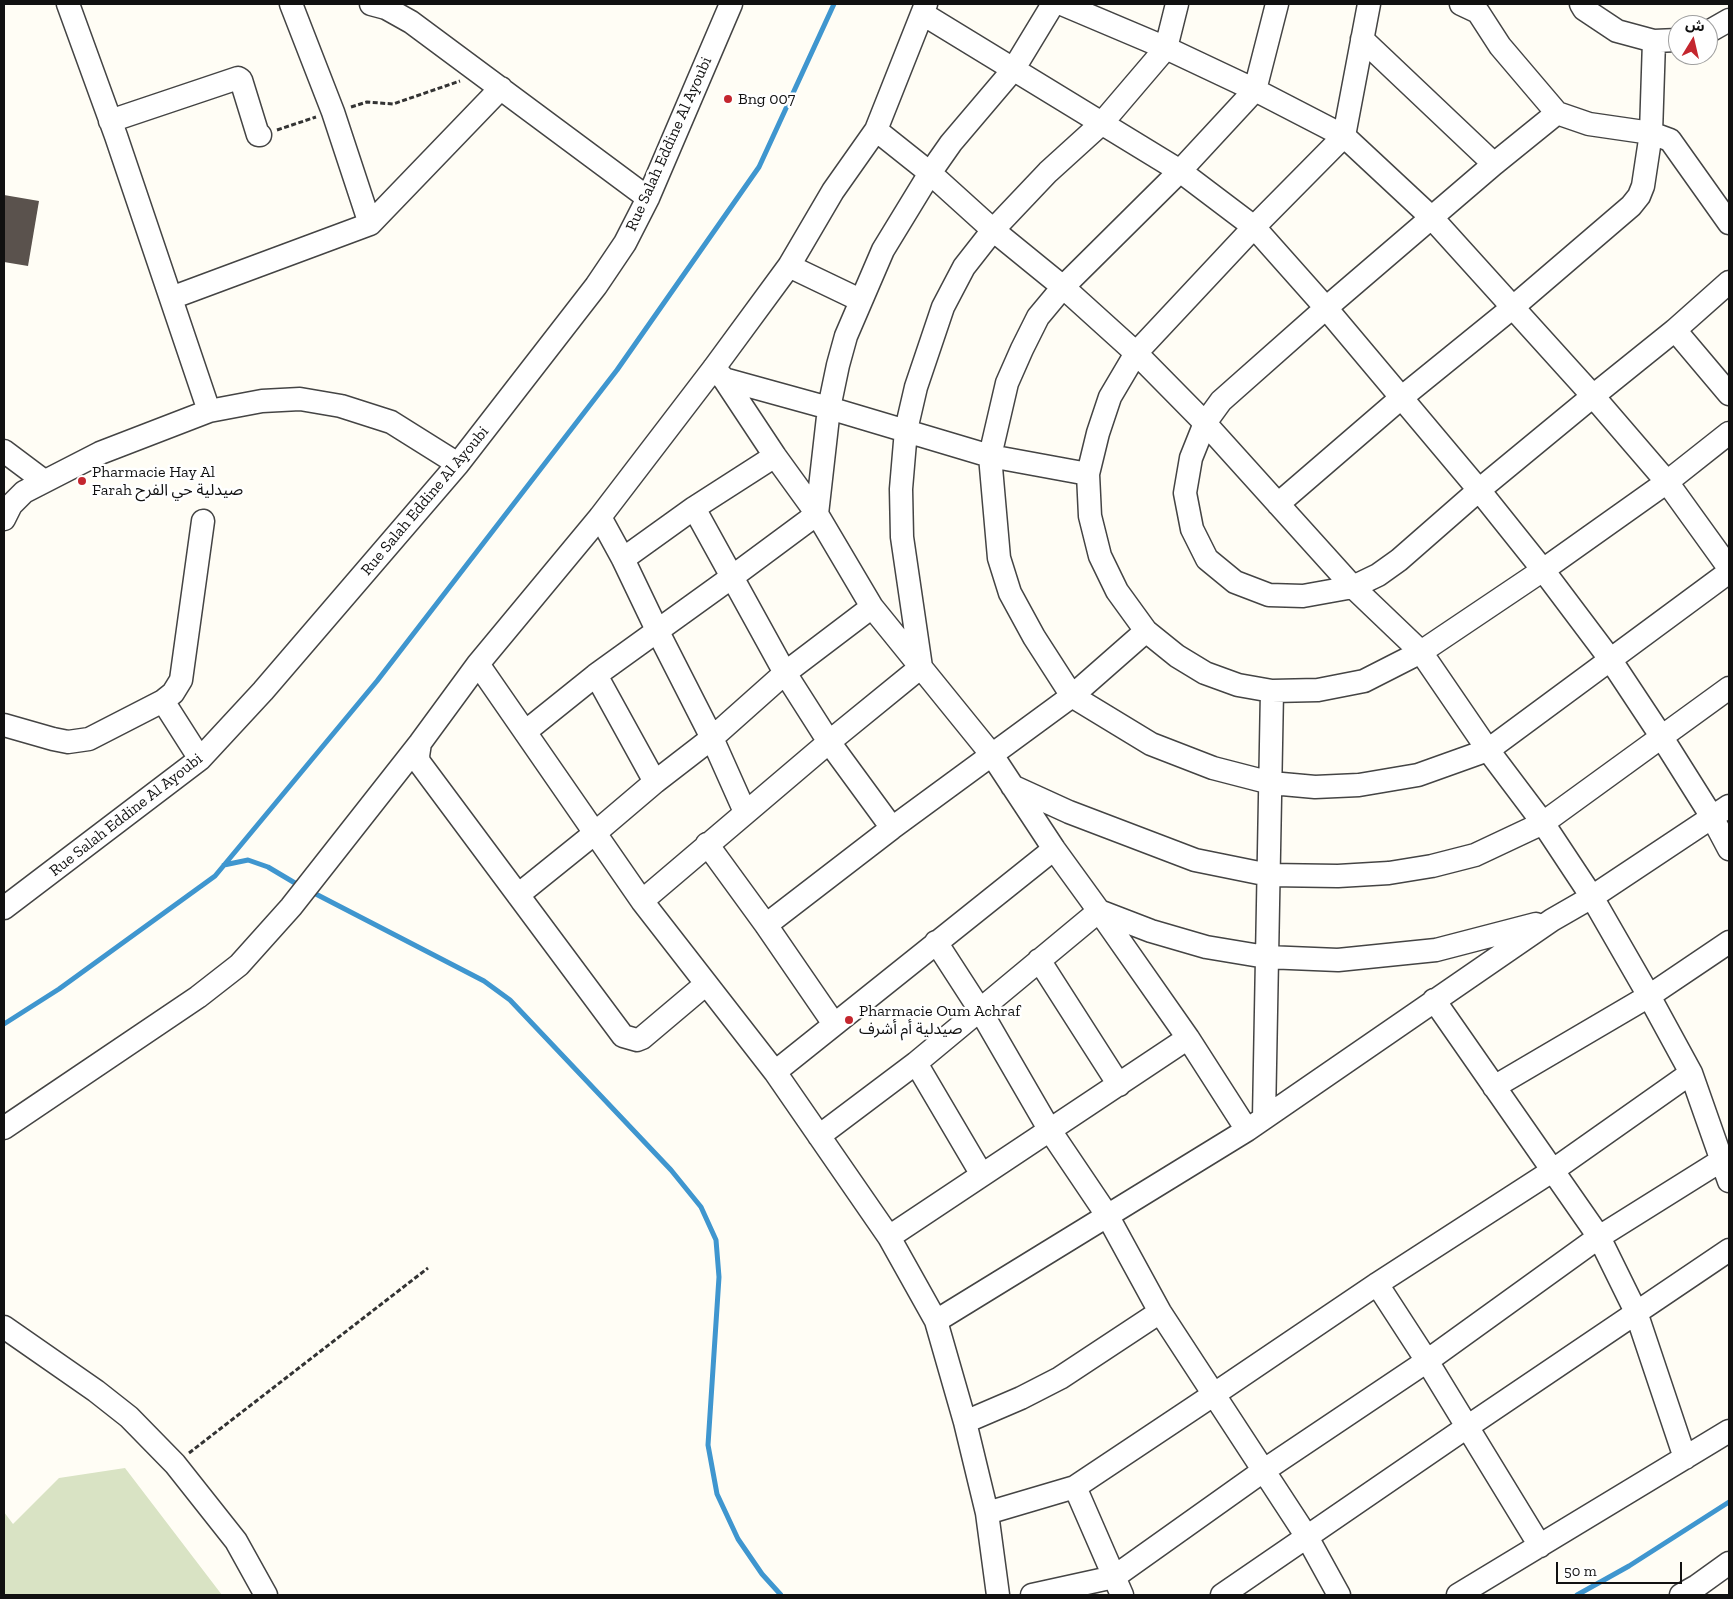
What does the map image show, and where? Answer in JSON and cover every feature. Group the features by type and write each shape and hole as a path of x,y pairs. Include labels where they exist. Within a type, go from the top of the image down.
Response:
{"street":[{"path":"68,4 209,411"},
{"path":"291,4 333,112 370,224"},
{"path":"371,4 386,8 411,22 648,198"},
{"name":"Rue Salah Eddine Al Ayoubi","path":"6,903 200,759 263,691 458,464 596,286 624,244 648,198 731,4"},
{"path":"525,732 596,675 732,578 817,514 829,408 846,336 882,250 951,143 1013,70 1053,4"},
{"path":"1062,4 1166,48 1255,90 1344,136 1432,218 1593,396 1667,482 1729,570 1488,750 1418,775 1359,784 1315,787 1271,783 1213,768 1151,744 1072,696 1034,637 1010,593 999,558 990,456 1007,383 1038,317 1063,287 1180,171 1255,90 1277,4"},
{"path":"921,667 902,537 901,488 906,430 916,387 943,307 964,267 993,230 1048,172 1102,124 1166,48 1177,4"},
{"path":"1369,4 1344,136 1254,227 1136,353 1110,397 1098,433 1088,474 1090,516 1100,556 1117,591 1146,632 1177,656 1205,673 1238,685 1272,691 1318,690 1364,681 1421,652 1543,570 1667,482 1729,433"},
{"path":"1461,4 1478,12 1500,46 1556,113 1589,124 1651,132 1670,140 1677,147 1729,223"},
{"path":"1581,4 1584,9 1617,31 1654,41 1668,40"},
{"path":"4,1128 198,997 239,964 292,907 420,743 478,664 719,374 789,266 833,191 876,130 925,9 1013,70 1180,171 1254,227 1326,308 1480,490 1543,570 1610,659 1661,736 1721,812 1729,849"},
{"path":"1718,26 1729,20"},
{"path":"1362,39 1494,164"},
{"path":"1278,504 1401,398 1512,308 1631,206 1639,196 1643,186 1651,132 1654,41"},
{"path":"110,121 238,78 241,80 258,135 260,136"},
{"path":"171,298 370,224 501,88"},
{"path":"1556,113 1326,308 1221,401 1204,423 1192,458 1185,493 1192,529 1207,559 1235,582 1269,595 1303,596 1354,587 1378,575 1675,330 1729,282"},
{"path":"876,130 930,173 993,230 1063,287 1136,353 1204,423 1354,587 1421,652 1488,750 1543,822 1592,897 1650,996 1691,1073 1729,1181"},
{"path":"789,266 860,300"},
{"path":"1675,330 1729,394"},
{"path":"719,374 990,456 1088,474"},
{"path":"719,374 817,514 872,607 992,755 1054,849 1188,1038 1256,1124"},
{"path":"4,519 11,505 24,492 100,453 209,411 262,401 300,399 341,406 391,422 458,464"},
{"path":"4,451 44,481"},
{"path":"624,559 694,508 775,456"},
{"path":"694,508 785,673 829,742 892,828"},
{"path":"600,517 624,559 657,630 712,738 745,812"},
{"path":"4,725 68,742 89,739 163,701 173,693 181,680 203,521"},
{"path":"518,895 655,782 712,738 785,673 872,607"},
{"path":"766,925 892,828 1072,696 1146,632"},
{"path":"478,664 642,900 775,1072 820,1136 889,1237 936,1321 965,1422 986,1513 998,1595"},
{"path":"642,900 745,812 921,667"},
{"path":"596,675 655,782"},
{"path":"1012,786 1069,812 1195,860 1269,875 1338,876 1389,873 1432,866 1474,855 1543,822 1729,688"},
{"path":"1256,1124 1266,957 1272,691"},
{"path":"163,701 200,759"},
{"path":"420,743 419,762 623,1036 637,1040 642,1038 706,984"},
{"path":"936,1321 1256,1124 1552,920 1592,897 1721,812"},
{"path":"707,844 766,925 834,1024"},
{"path":"775,1072 1054,849"},
{"path":"1099,911 1151,931 1206,947 1266,957 1338,960 1436,950 1552,920"},
{"path":"820,1136 916,1063 1099,911"},
{"path":"936,942 980,1010 1050,1129 1107,1215 1160,1312 1262,1471 1307,1537 1339,1595"},
{"path":"1494,1087 1650,996 1729,942"},
{"path":"1039,960 1119,1085"},
{"path":"1434,1000 1599,1237 1636,1312 1685,1458"},
{"path":"889,1237 1188,1038"},
{"path":"916,1063 982,1175"},
{"path":"986,1513 1075,1487 1377,1284 1552,1170 1691,1073"},
{"path":"1032,1595 1118,1586 1262,1471 1427,1361 1599,1237 1722,1160"},
{"path":"1222,1595 1466,1427 1729,1250"},
{"path":"1377,1284 1427,1361 1540,1546"},
{"path":"965,1422 1021,1398 1060,1378 1160,1312"},
{"path":"4,1327 96,1391 129,1417 175,1464 236,1541 266,1595"},
{"path":"1458,1595 1729,1430"},
{"path":"1075,1487 1118,1586"},
{"path":"1681,1595 1729,1563"}],"path":[{"path":"260,136 367,102 393,104 482,73"},
{"path":"175,1464 428,1268"}],"green space":[{"path":"125,1468 222,1595 4,1595 4,1512 13,1524 59,1478"}],"building":[{"path":"4,195 39,201 28,266 4,262"}],"waterway":[{"path":"4,1024 59,989 215,876 377,681 617,370 759,167 834,4"},
{"path":"224,865 248,860 268,867 300,886"},
{"path":"310,891 484,981 510,1000 671,1170 701,1207 716,1240 719,1277 708,1445 717,1494 738,1539 762,1574 781,1595"},
{"path":"1577,1595 1629,1566 1729,1502"}],"place":[{"name":"Bng 007","path":"728,99"},
{"name":"Pharmacie Hay Al Farah صيدلية حي الفرح","path":"82,481"},
{"name":"Pharmacie Oum Achraf صيدلية أم أشرف","path":"849,1020"}]}
